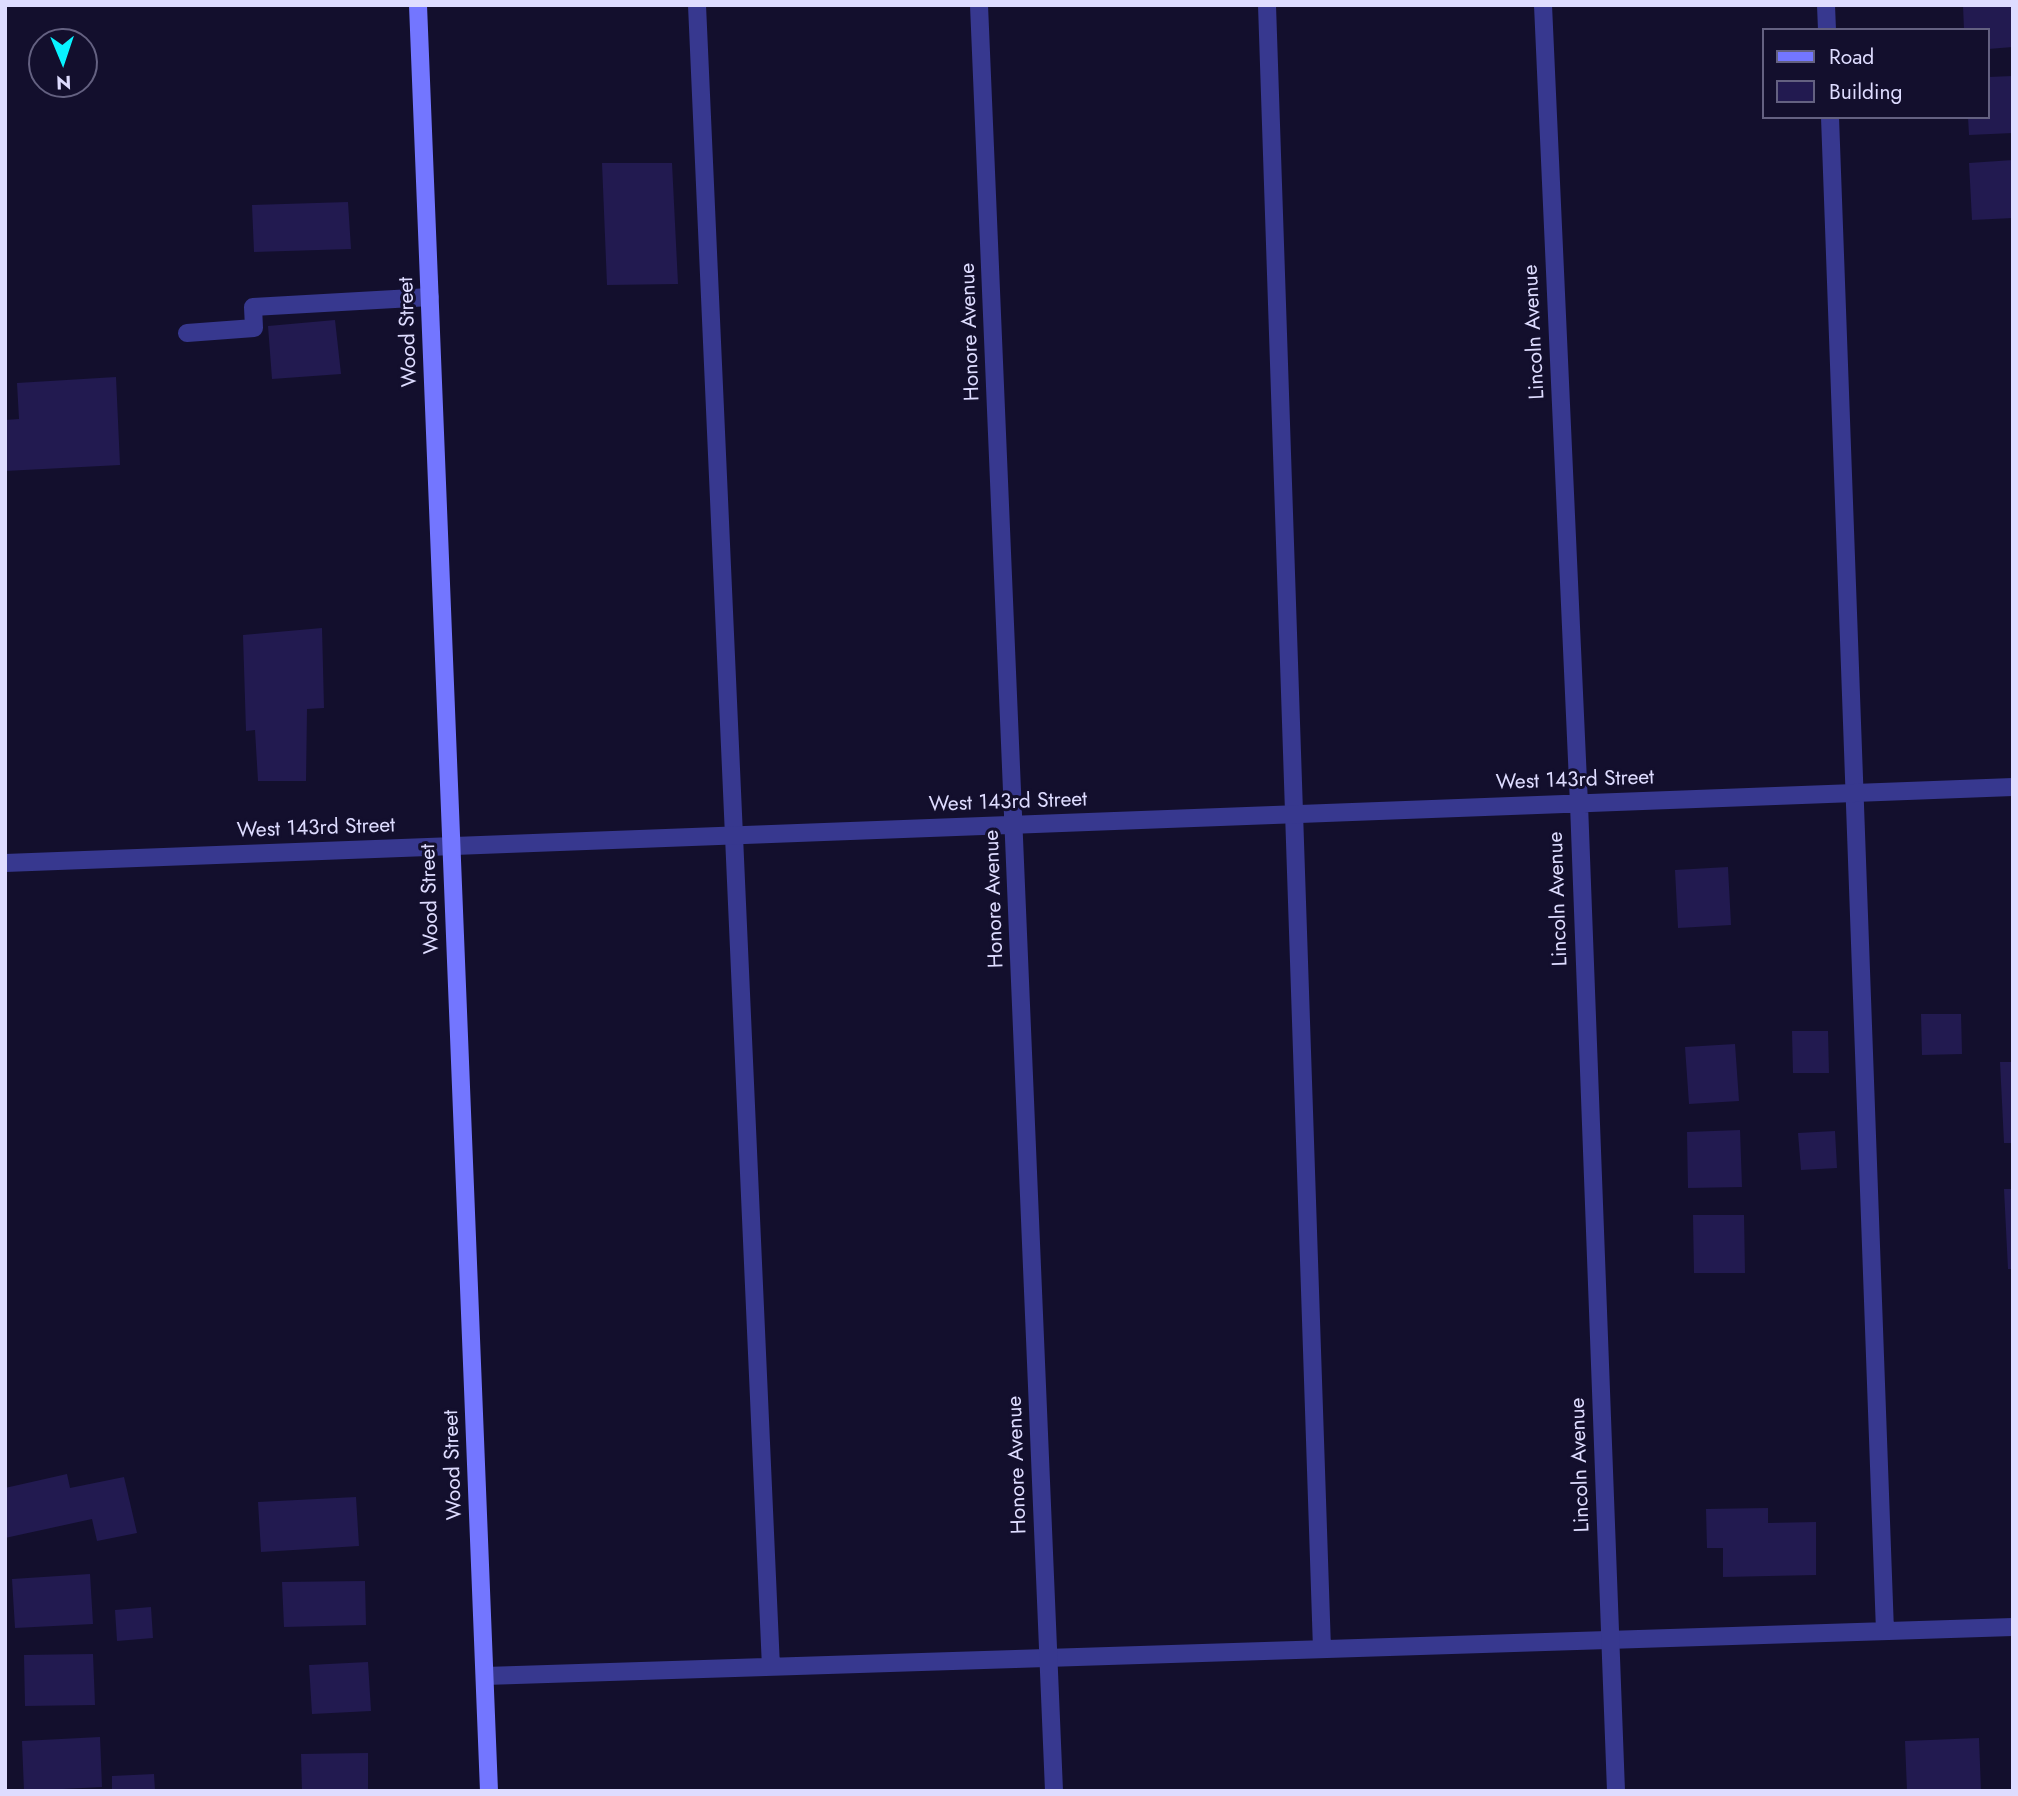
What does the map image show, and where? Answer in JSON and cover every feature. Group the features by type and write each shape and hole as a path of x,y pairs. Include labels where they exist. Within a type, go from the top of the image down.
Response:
{"main road":[{"name":"Wood Street","path":"418,5 489,1791"}],"street":[{"path":"697,5 771,1667"},
{"name":"Honore Avenue","path":"979,5 1054,1791"},
{"path":"1268,5 1322,1649"},
{"name":"Lincoln Avenue","path":"1543,5 1578,804 1616,1791"},
{"path":"1826,5 1827,28"},
{"path":"1830,119 1885,1631"},
{"path":"187,333 254,328 253,307 430,297"},
{"name":"West 143rd Street","path":"5,863 2013,787"},
{"path":"485,1676 2013,1627"}],"building":[{"path":"1963,5 2013,5 2013,47 1990,49 1990,28 1964,28"},
{"path":"2013,76 2013,133 1969,135 1968,119 1990,119 1990,77"},
{"path":"2013,160 2013,218 1972,220 1969,163"},
{"path":"602,163 672,163 678,284 607,285"},
{"path":"348,202 351,249 254,252 252,205"},
{"path":"335,320 341,374 272,379 268,326"},
{"path":"116,377 120,465 5,471 5,420 19,419 17,383"},
{"path":"322,628 324,708 307,709 306,781 258,781 255,730 246,731 243,635"},
{"path":"1728,867 1731,925 1678,928 1675,870"},
{"path":"1921,1014 1961,1014 1962,1054 1922,1055"},
{"path":"1792,1031 1828,1031 1829,1073 1793,1073"},
{"path":"1735,1044 1739,1101 1689,1104 1685,1047"},
{"path":"2000,1062 2013,1062 2013,1143 2004,1143"},
{"path":"1740,1130 1742,1187 1688,1188 1687,1132"},
{"path":"1835,1131 1837,1168 1801,1170 1798,1133"},
{"path":"2004,1189 2013,1189 2013,1269 2008,1269"},
{"path":"1693,1215 1744,1215 1745,1273 1694,1273"},
{"path":"67,1474 70,1488 124,1477 137,1533 97,1541 92,1519 5,1538 5,1488"},
{"path":"356,1497 359,1546 261,1552 258,1502"},
{"path":"1768,1508 1768,1523 1816,1522 1816,1575 1723,1577 1723,1548 1707,1548 1706,1509"},
{"path":"90,1574 93,1624 15,1628 12,1579"},
{"path":"365,1581 366,1625 284,1627 282,1582"},
{"path":"151,1607 153,1638 117,1641 115,1610"},
{"path":"93,1654 95,1705 25,1706 24,1655"},
{"path":"368,1662 371,1711 312,1714 309,1665"},
{"path":"100,1737 102,1787 24,1791 22,1741"},
{"path":"1979,1738 1981,1791 1907,1791 1905,1741"},
{"path":"368,1753 368,1791 302,1791 301,1754"},
{"path":"154,1774 155,1791 112,1791 112,1776"}]}
